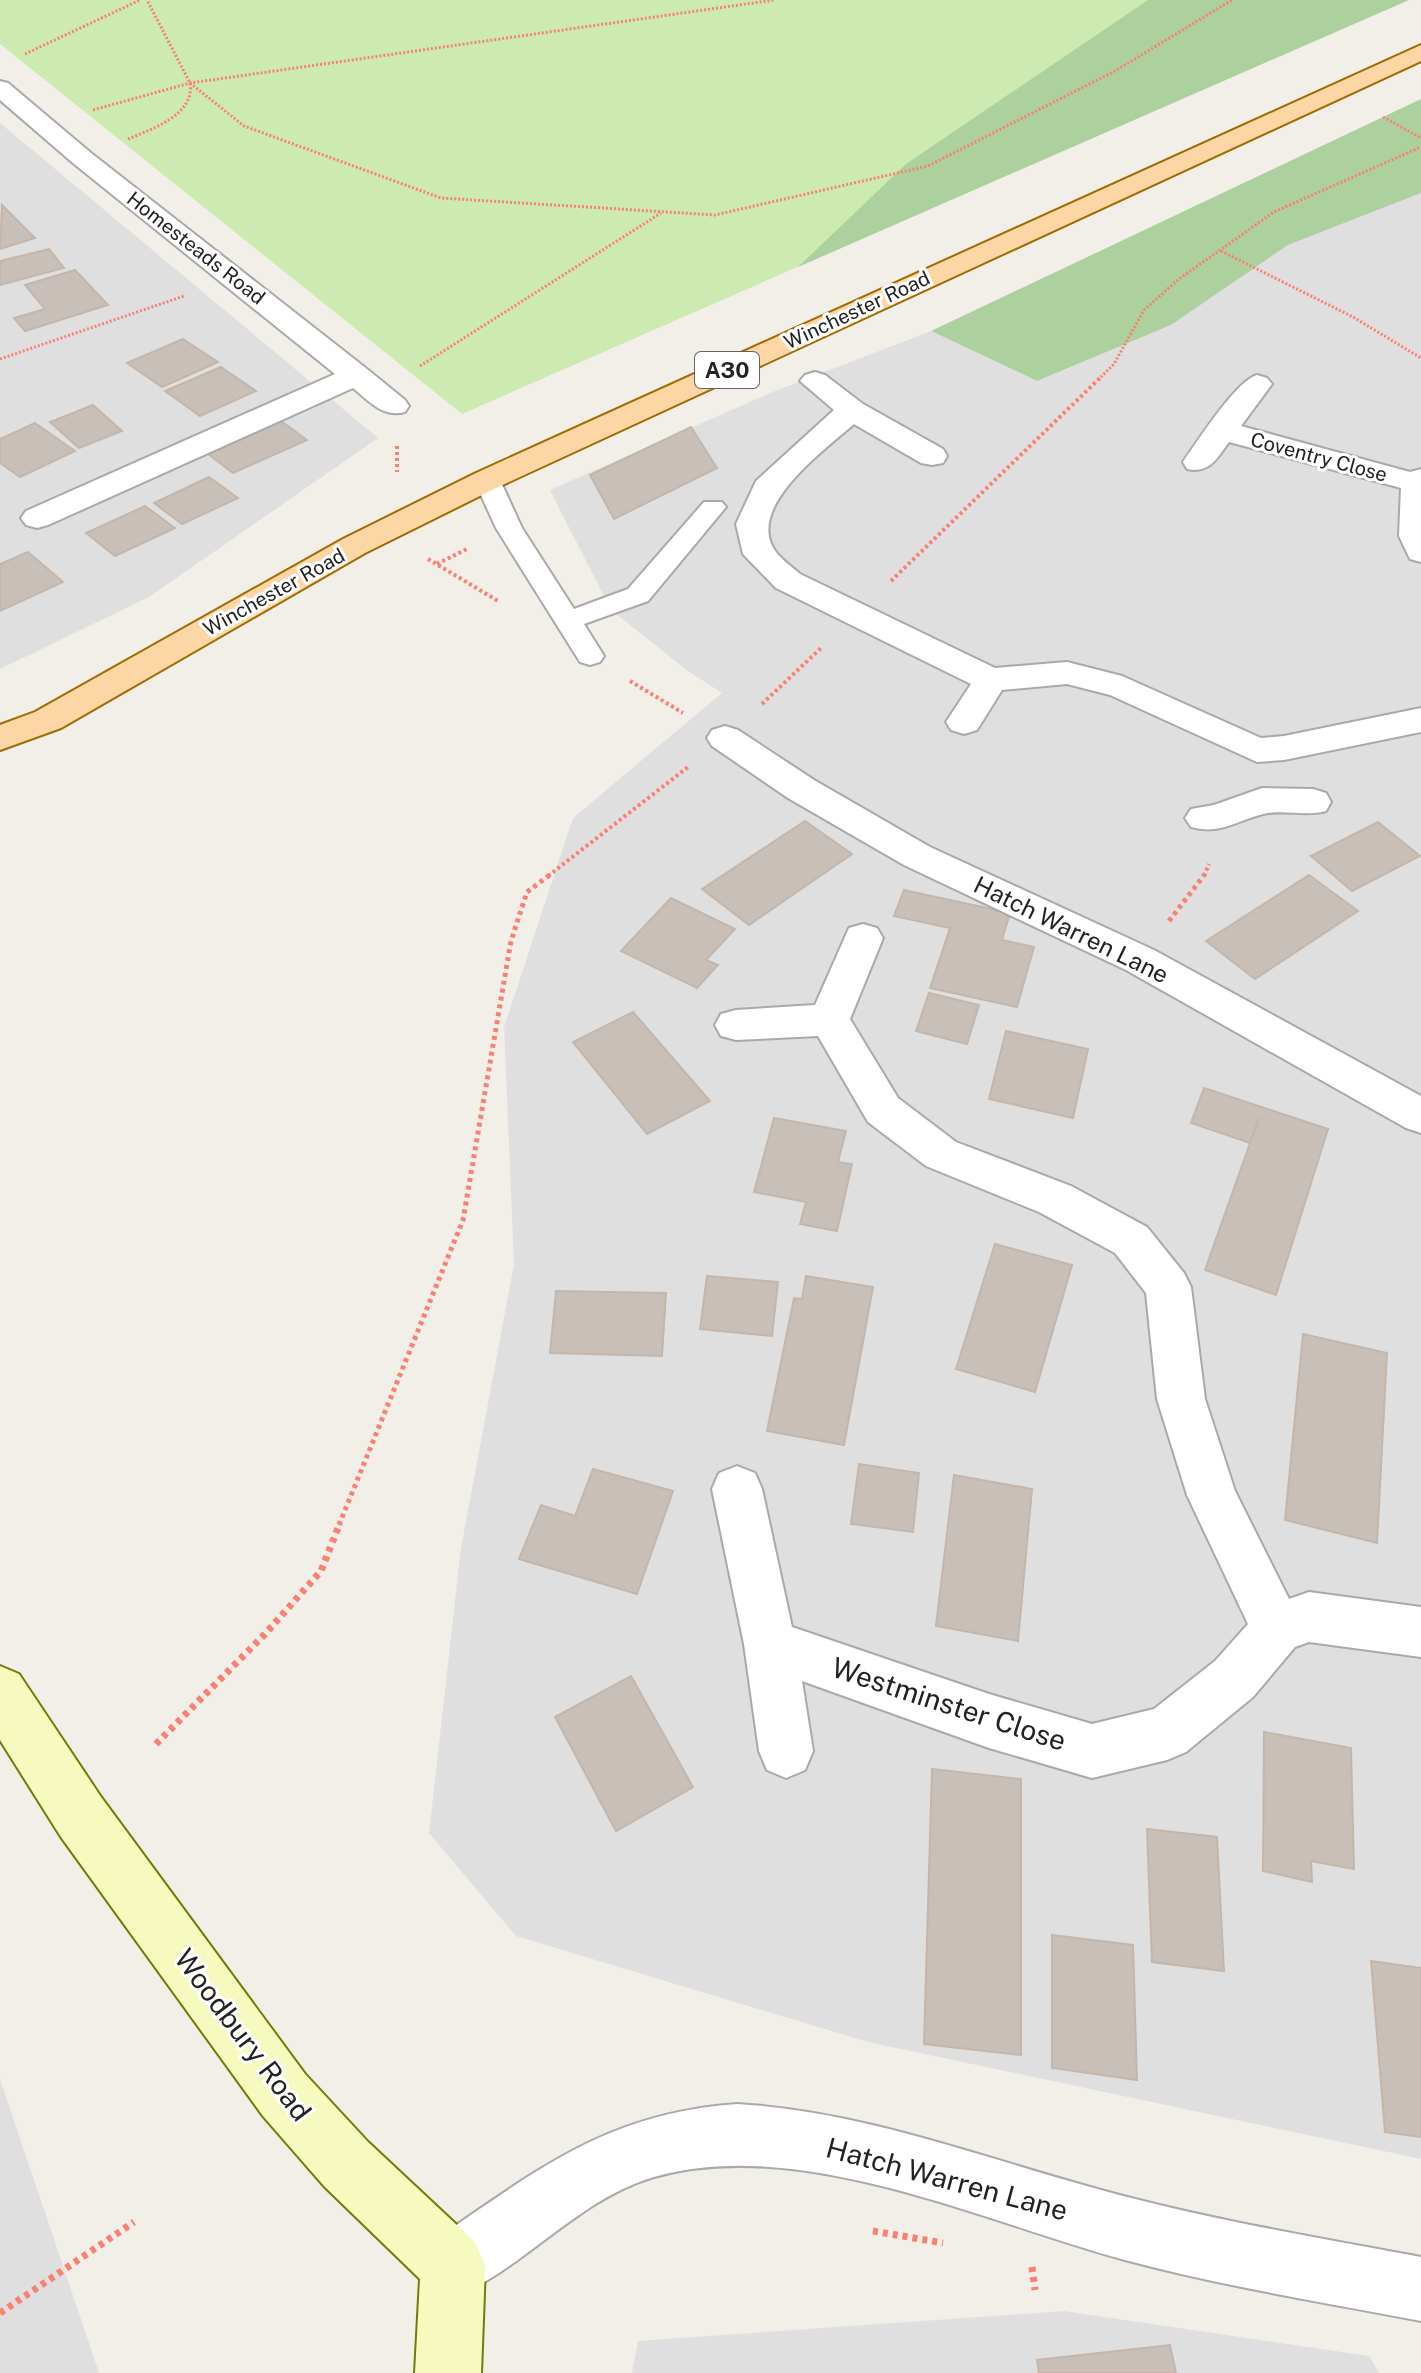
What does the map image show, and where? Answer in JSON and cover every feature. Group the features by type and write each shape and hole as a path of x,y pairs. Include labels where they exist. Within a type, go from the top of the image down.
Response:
{"main road":[{"name":"Winchester Road","path":"0,738 48,720 354,546 487,480 1421,52"},
{"name":"Winchester Road","path":"0,770 48,720"}],"street":[{"name":"Homesteads Road","path":"0,88 82,158 377,391"},
{"path":"815,381 852,410 932,456"},
{"name":"Coventry Close","path":"1198,462 1257,384"},
{"path":"37,518 377,391"},
{"path":"852,410 772,481 752,524 759,554 844,627 991,680 1067,673 1122,687 1257,750 1284,748 1421,720"},
{"name":"Coventry Close","path":"1221,430 1419,481"},
{"path":"1419,481 1415,536 1421,552"},
{"path":"964,722 991,680"},
{"name":"Hatch Warren Lane","path":"725,738 801,789 917,856 1140,960 1421,1116"},
{"path":"1257,750 1262,801"},
{"path":"1211,818 1262,801 1313,802"},
{"path":"829,1020 863,938"},
{"path":"736,1025 829,1020"},
{"path":"829,1020 883,1110 941,1154 1055,1199 1131,1240 1168,1287 1186,1413 1212,1495 1277,1629 1309,1617 1421,1632"},
{"path":"737,1489 770,1644 786,1751"},
{"name":"Westminster Close","path":"770,1644 989,1721 1092,1751 1167,1733 1234,1679 1277,1629"},
{"name":"Woodbury Road","path":"0,1692 81,1817 284,2095 346,2164 453,2266"},
{"name":"Hatch Warren Lane","path":"453,2266 603,2164 656,2145 702,2137 745,2135 820,2144 882,2156 1173,2240 1421,2289"},
{"path":"448,2373 453,2266"}],"lane":[{"path":"487,480 509,528 590,656"},
{"path":"569,620 638,595 713,507"}],"path":[{"path":"14,59 140,0"},
{"path":"82,158 168,120 191,100 190,83 147,0"},
{"path":"45,124 190,83 774,0"},
{"path":"190,83 244,126 441,198 715,215 928,166 1115,71 1232,0"},
{"path":"885,588 1114,364 1144,310 1179,279 1274,212 1421,147"},
{"path":"377,391 663,212"},
{"path":"1220,250 1341,310 1421,358"},
{"path":"0,359 233,278"},
{"path":"156,1744 265,1634 321,1571 386,1403 463,1220 498,1003 511,941 527,892 725,738 844,627"},
{"path":"1140,960 1208,870 1211,818"},
{"path":"0,2313 134,2222"}],"shaded area":[{"path":"0,123 378,438 149,597 0,669"},
{"path":"1421,193 1421,2159 868,2042 516,1936 429,1833 461,1548 514,1264 504,1027 573,818 722,693 688,671 611,610 550,490 770,393 931,331 1037,381 1171,325 1288,245"},
{"path":"0,2079 99,2373 0,2373"},
{"path":"1064,2311 1369,2356 1379,2373 632,2373 638,2341"}],"green space":[{"path":"0,0 1358,0 1368,17 462,414 0,44"},
{"path":"1148,0 1409,0 798,267 906,164"},
{"path":"1421,99 1421,193 1288,245 1171,325 1037,381 931,331"}],"building":[{"path":"2,205 35,238 0,249"},
{"path":"49,249 64,268 0,285 0,261"},
{"path":"75,270 108,305 25,331 14,318 45,309 25,285"},
{"path":"183,339 218,362 162,387 127,363"},
{"path":"221,367 256,391 200,416 165,391"},
{"path":"93,405 122,431 79,448 50,422"},
{"path":"277,418 307,440 233,473 203,450"},
{"path":"35,423 75,451 20,477 0,463 0,439"},
{"path":"691,427 717,468 614,519 590,475"},
{"path":"209,477 238,498 182,524 154,503"},
{"path":"145,506 175,528 115,556 86,533"},
{"path":"28,552 63,582 0,611 0,564"},
{"path":"805,821 852,854 749,925 702,889"},
{"path":"1378,822 1420,856 1352,891 1311,856"},
{"path":"1309,875 1358,911 1255,979 1206,941"},
{"path":"904,890 1010,913 1002,940 1034,947 1017,1007 930,988 950,928 894,916"},
{"path":"671,898 735,929 706,960 718,965 697,988 621,951"},
{"path":"929,993 979,1005 967,1044 916,1031"},
{"path":"633,1012 710,1101 647,1134 573,1042"},
{"path":"1006,1031 1088,1049 1073,1118 989,1099"},
{"path":"1204,1088 1328,1129 1276,1295 1205,1270 1259,1118 1250,1143 1191,1123"},
{"path":"774,1118 846,1131 838,1162 852,1164 837,1231 800,1224 806,1202 754,1192"},
{"path":"995,1244 1072,1265 1035,1392 956,1369"},
{"path":"707,1276 778,1282 772,1336 700,1329"},
{"path":"806,1276 873,1287 844,1445 767,1431 794,1298 802,1299"},
{"path":"556,1291 666,1293 662,1356 550,1353"},
{"path":"1303,1334 1387,1353 1377,1543 1285,1520"},
{"path":"859,1464 919,1473 913,1532 851,1524"},
{"path":"593,1469 673,1491 637,1594 519,1559 541,1505 575,1516"},
{"path":"954,1475 1032,1489 1018,1641 936,1626"},
{"path":"631,1676 693,1787 616,1831 555,1717"},
{"path":"1264,1732 1351,1748 1354,1869 1311,1861 1312,1882 1263,1871"},
{"path":"932,1769 1021,1779 1021,2055 924,2044"},
{"path":"1147,1829 1217,1837 1224,1971 1152,1962"},
{"path":"1052,1935 1133,1945 1137,2080 1052,2068"},
{"path":"1371,1961 1421,1968 1421,2137 1385,2132"},
{"path":"1170,2345 1176,2373 1039,2373 1037,2360"}]}
